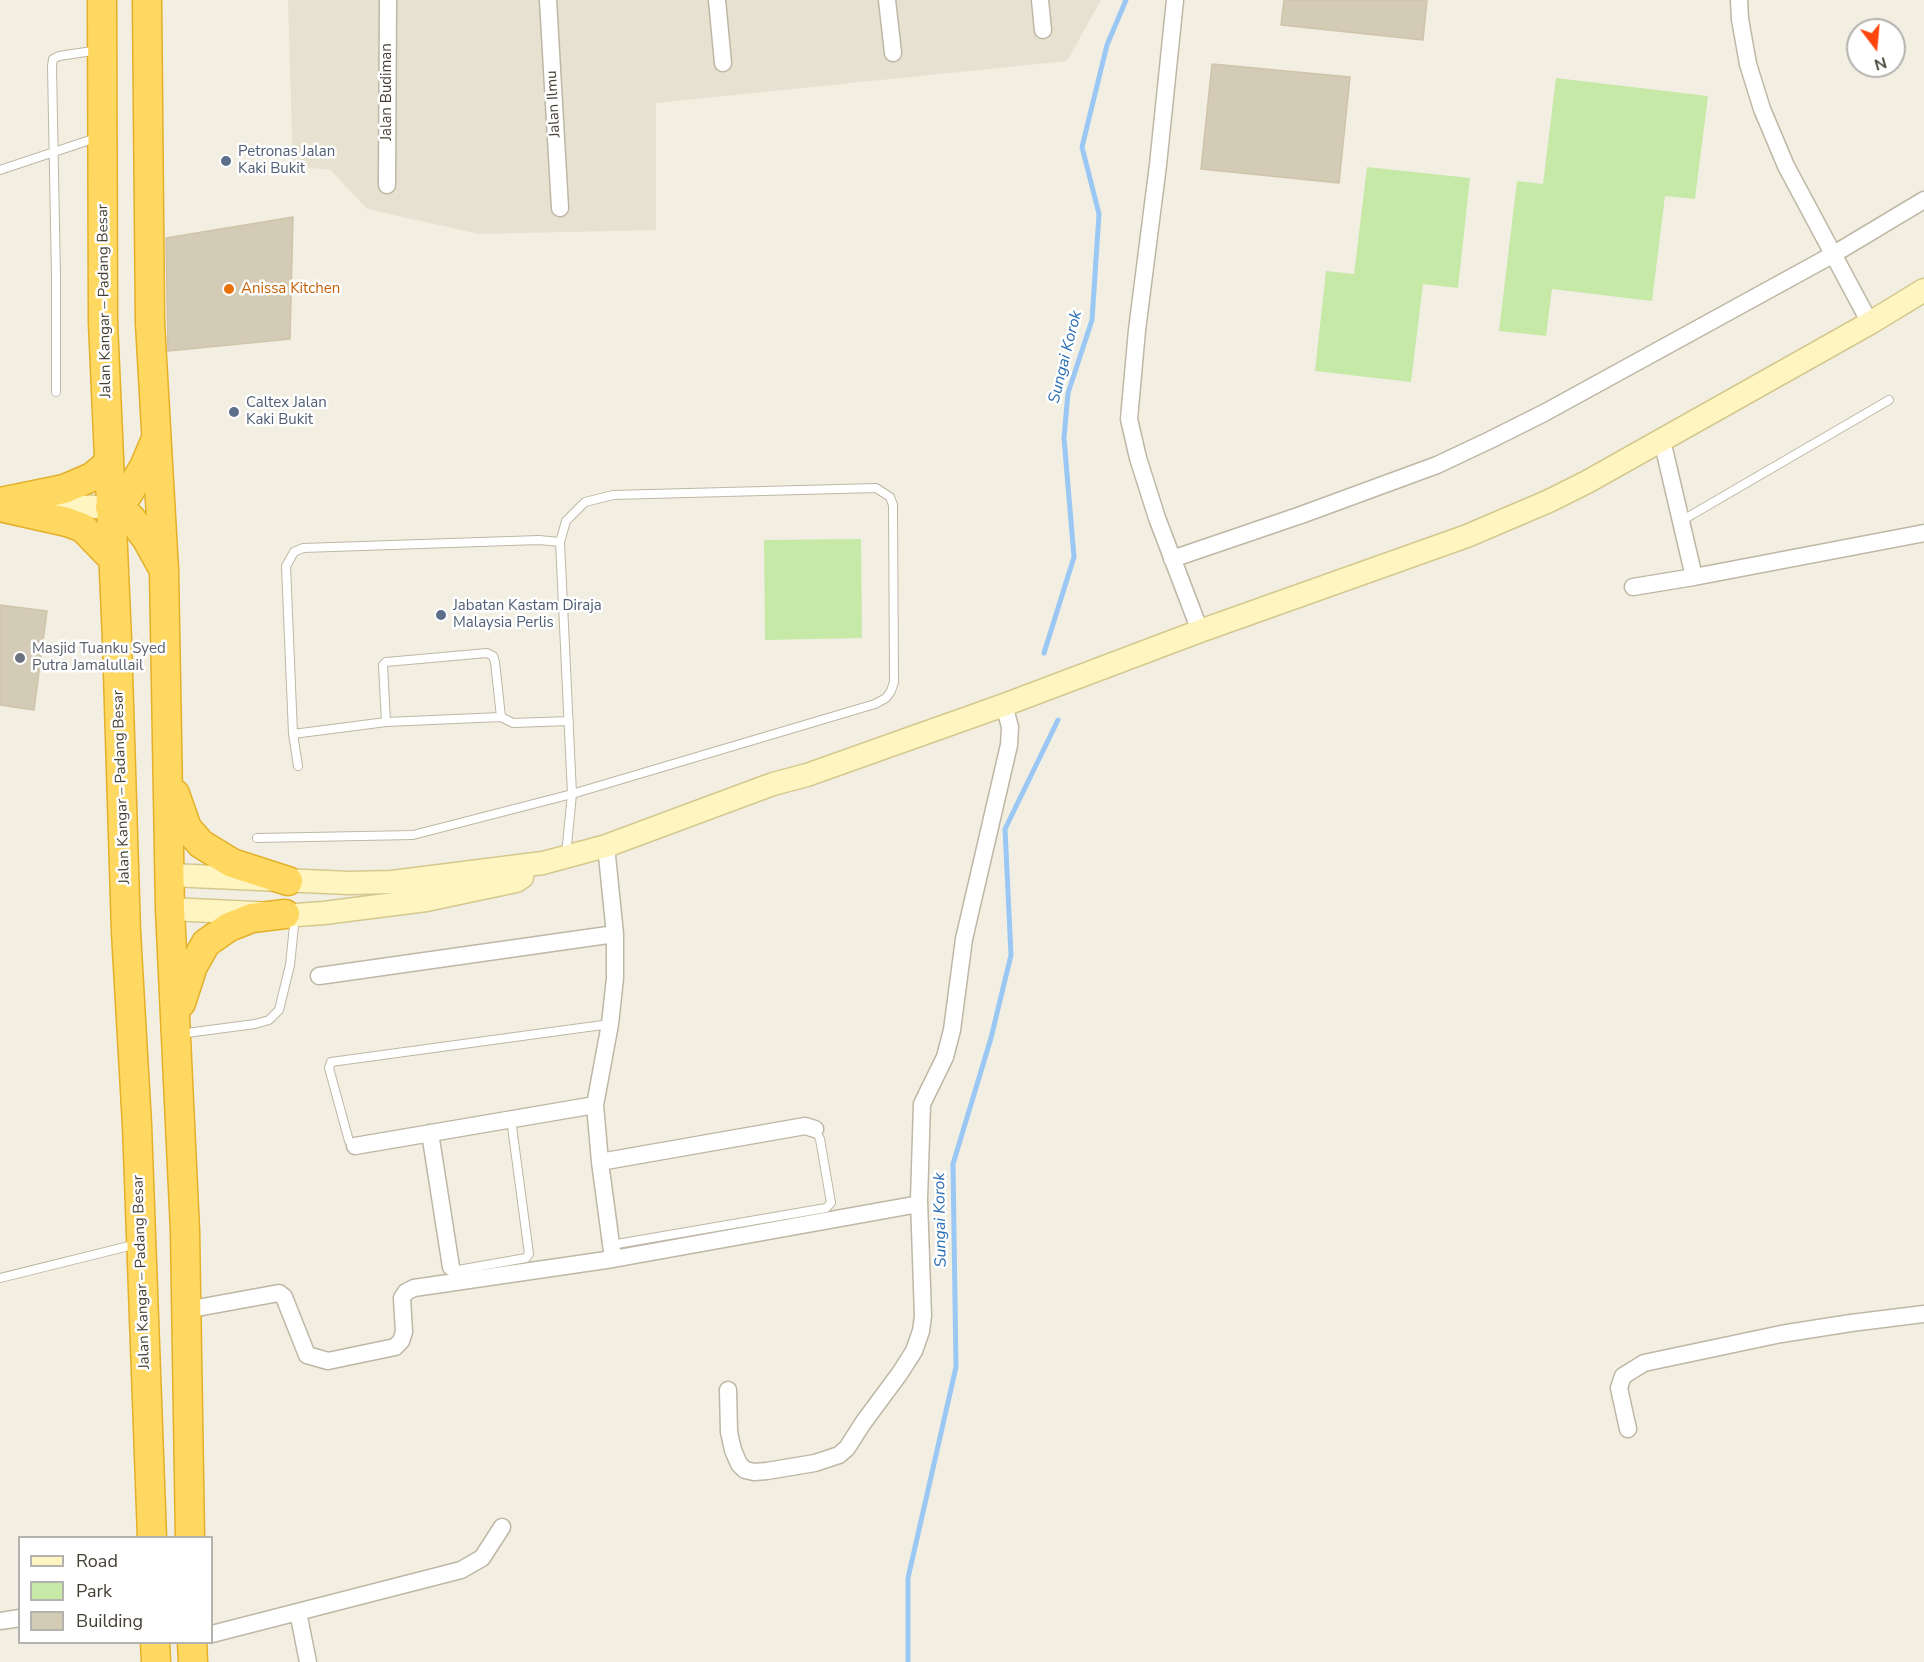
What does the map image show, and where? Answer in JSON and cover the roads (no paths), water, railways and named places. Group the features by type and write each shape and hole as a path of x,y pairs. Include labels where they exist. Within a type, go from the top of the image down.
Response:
{"highway":[{"name":"Jalan Kangar – Padang Besar","path":"102,0 103,322 152,1536"},
{"path":"147,0 150,323 164,570 168,775 164,891 176,1028 186,1270 190,1536"},
{"path":"103,322 150,323"},
{"path":"156,437 144,467 128,494 110,507 130,517 146,538 164,570"},
{"path":"0,505 64,489 92,477 109,463"},
{"path":"0,505 83,528 112,558"},
{"path":"168,775 187,828 201,844 232,863 288,881"},
{"path":"123,840 132,860 164,891"},
{"path":"126,932 135,908 144,896 164,891"},
{"path":"176,1028 193,966 206,943 229,927 252,918 290,915"},
{"path":"137,1125 145,1098 153,1092 161,1096 164,1107 167,1182 173,1233 186,1270"},
{"path":"155,1644 156,1662"},
{"path":"192,1644 193,1662"}],"street":[{"name":"Jalan Budiman","path":"387,185 388,0"},
{"name":"Jalan Ilmu","path":"548,0 560,208"},
{"path":"717,0 723,63"},
{"path":"887,0 893,53"},
{"path":"1040,0 1043,30"},
{"path":"1175,0 1129,419 1138,458 1157,518 1200,631"},
{"path":"1739,0 1748,64 1762,109 1786,166 1870,323"},
{"path":"1172,559 1437,465 1544,413 1834,254 1924,200"},
{"path":"164,891 288,881 349,884 429,879 543,864 606,846 762,788 807,775 1004,705 1200,631 1467,536 1550,501 1870,323 1924,290"},
{"path":"1662,440 1694,578"},
{"path":"0,505 110,507"},
{"path":"1633,587 1694,578 1924,533"},
{"path":"728,1390 731,1441 736,1457 745,1470 754,1472 785,1469 815,1463 839,1455 847,1448 914,1351 923,1316 919,1204 922,1104 945,1057 952,1030 964,939 1009,745 1010,727 1004,705"},
{"path":"606,846 615,934 615,978 610,1024 595,1105 612,1252"},
{"path":"164,891 290,915 378,907 470,891 516,881 543,864"},
{"path":"320,976 615,934"},
{"path":"355,1146 595,1105"},
{"path":"600,1162 805,1126 815,1129"},
{"path":"430,1133 451,1267"},
{"path":"186,1311 279,1293 284,1297 307,1355 328,1361 395,1347 401,1341 404,1332 402,1299 406,1292 414,1288 612,1252 919,1204"},
{"path":"1628,1429 1619,1388 1623,1376 1644,1363 1781,1334 1924,1314"},
{"path":"213,1634 461,1570 482,1558 502,1527"},
{"path":"298,1612 308,1662"},
{"path":"0,1621 18,1618"}],"lane":[{"path":"56,392 52,66 53,59 59,56 102,49"},
{"path":"0,170 104,135"},
{"path":"1681,521 1889,400"},
{"path":"257,838 413,835 572,794 875,704 886,698 894,682 893,505 890,497 876,488 613,495 585,502 566,521 560,542 572,794 566,858"},
{"path":"298,766 293,734 286,566 294,552 303,548 539,540 560,542"},
{"path":"386,722 383,665 386,662 487,653 493,656 495,662 501,717"},
{"path":"293,734 386,722 501,717 513,723 569,721"},
{"path":"176,1028 269,1020 279,1010 290,965 290,915"},
{"path":"355,1146 349,1141 329,1068 331,1062 610,1024"},
{"path":"451,1267 458,1270 526,1258 530,1254 511,1119"},
{"path":"612,1252 826,1208 831,1203 820,1139 815,1129"},
{"path":"0,1278 141,1243"}],"waterway":[{"name":"Sungai Korok","path":"1044,653 1074,557 1064,438 1068,393 1092,320 1099,214 1082,147 1107,45 1126,0"},
{"name":"Sungai Korok","path":"908,1662 908,1578 956,1367 953,1164 991,1038 1011,955 1005,829 1058,720"}],"place":[{"name":"Petronas Jalan Kaki Bukit","path":"226,161"},
{"name":"Anissa Kitchen","path":"229,289"},
{"name":"Caltex Jalan Kaki Bukit","path":"234,412"},
{"name":"Jabatan Kastam Diraja Malaysia Perlis","path":"441,615"},
{"name":"Masjid Tuanku Syed Putra Jamalullail","path":"20,658"}]}
